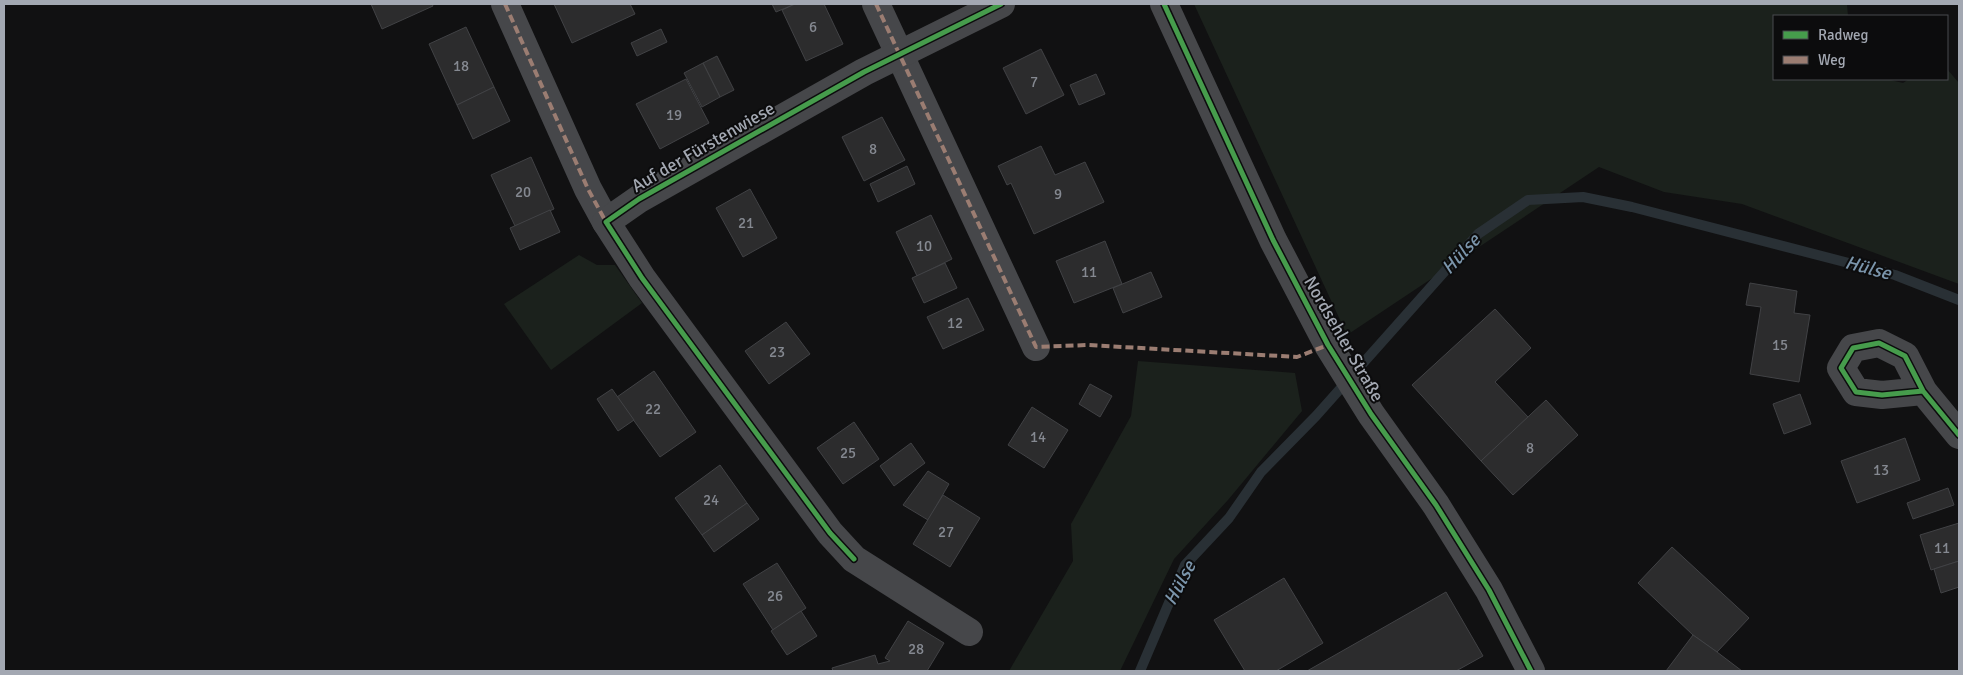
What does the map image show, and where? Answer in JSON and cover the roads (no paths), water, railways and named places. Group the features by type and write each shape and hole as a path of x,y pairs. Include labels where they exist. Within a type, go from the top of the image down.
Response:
{"street":[{"path":"506,4 588,189 606,222 648,286 830,533 854,559 969,632"},
{"path":"876,4 1036,347"},
{"name":"Auf der Fürstenwiese","path":"606,222 638,199 899,53 1001,4"},
{"name":"Nordsehler Straße","path":"1164,4 1273,240 1328,345 1371,414 1436,505 1484,581 1531,671"},
{"path":"1923,391 1959,436"}],"waterway":[{"name":"Hülse","path":"1140,671 1185,565 1229,518 1261,472 1316,416 1478,234 1528,200 1583,197 1632,207 1895,275 1959,300"}]}
